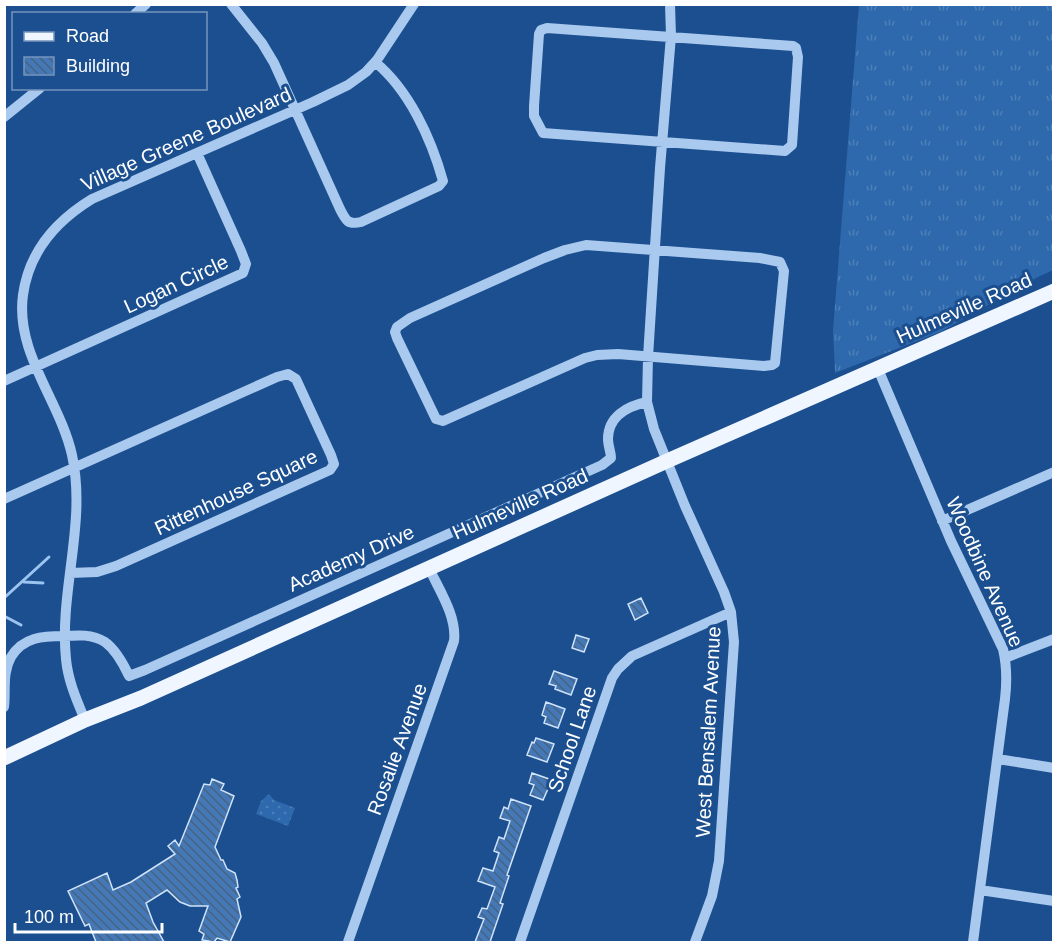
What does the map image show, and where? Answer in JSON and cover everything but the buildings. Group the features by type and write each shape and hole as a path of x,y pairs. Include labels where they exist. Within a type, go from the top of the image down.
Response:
{"main road":[{"name":"Hulmeville Road","path":"4,759 85,720 150,694 667,461 1053,291"}],"street":[{"path":"231,4 262,43 274,63 340,210 350,223 361,222 439,186 443,181 412,106 392,78 375,62"},
{"name":"Village Greene Boulevard","path":"85,720 68,672 65,636 76,507 74,469 65,433 25,337 22,305 29,269 42,243 64,218 92,199 295,110 357,79 375,62 414,4"},
{"path":"667,461 654,429 647,402 648,357 670,36 670,4"},
{"path":"547,28 670,36 782,44 796,48 798,57 793,139 789,149 784,151 543,133 534,116 537,46 542,30 547,28"},
{"path":"4,117 38,90"},
{"name":"Logan Circle","path":"4,381 243,273 246,264 197,153"},
{"path":"586,245 655,250 780,262 784,271 777,358 772,365 607,354 585,358 439,421 428,405 395,332 400,324 565,250 586,245"},
{"name":"Woodbine Avenue","path":"878,369 942,521 1003,649 1005,658 1007,678 1005,699 973,942"},
{"name":"Rittenhouse Square","path":"70,573 97,572 117,566 316,477 330,470 334,464 302,389 296,379 288,374 74,469"},
{"name":"Academy Drive","path":"65,636 87,636 104,642 117,654 129,675 145,670 602,465 611,458 608,437 613,421 627,407 647,402"},
{"name":"West Bensalem Avenue","path":"667,461 731,612 734,642 719,861 712,896 695,942"},
{"path":"4,499 74,469"},
{"path":"942,521 1053,472"},
{"name":"Rosalie Avenue","path":"348,942 454,640 455,627 451,615 429,568"},
{"name":"School Lane","path":"520,942 612,678 632,656 731,612"},
{"path":"4,707 5,671 16,650 24,643 36,638 65,636"},
{"path":"1005,658 1053,639"},
{"path":"998,759 1053,768"},
{"path":"980,890 1053,901"}],"green space":[{"path":"859,5 1053,5 1053,270 940,332 835,373 833,330"},
{"path":"269,794 274,800 295,808 288,826 256,814 261,801"}],"waterway":[{"path":"4,598 49,557"},
{"path":"24,582 43,583"},
{"path":"4,616 21,625"}]}
